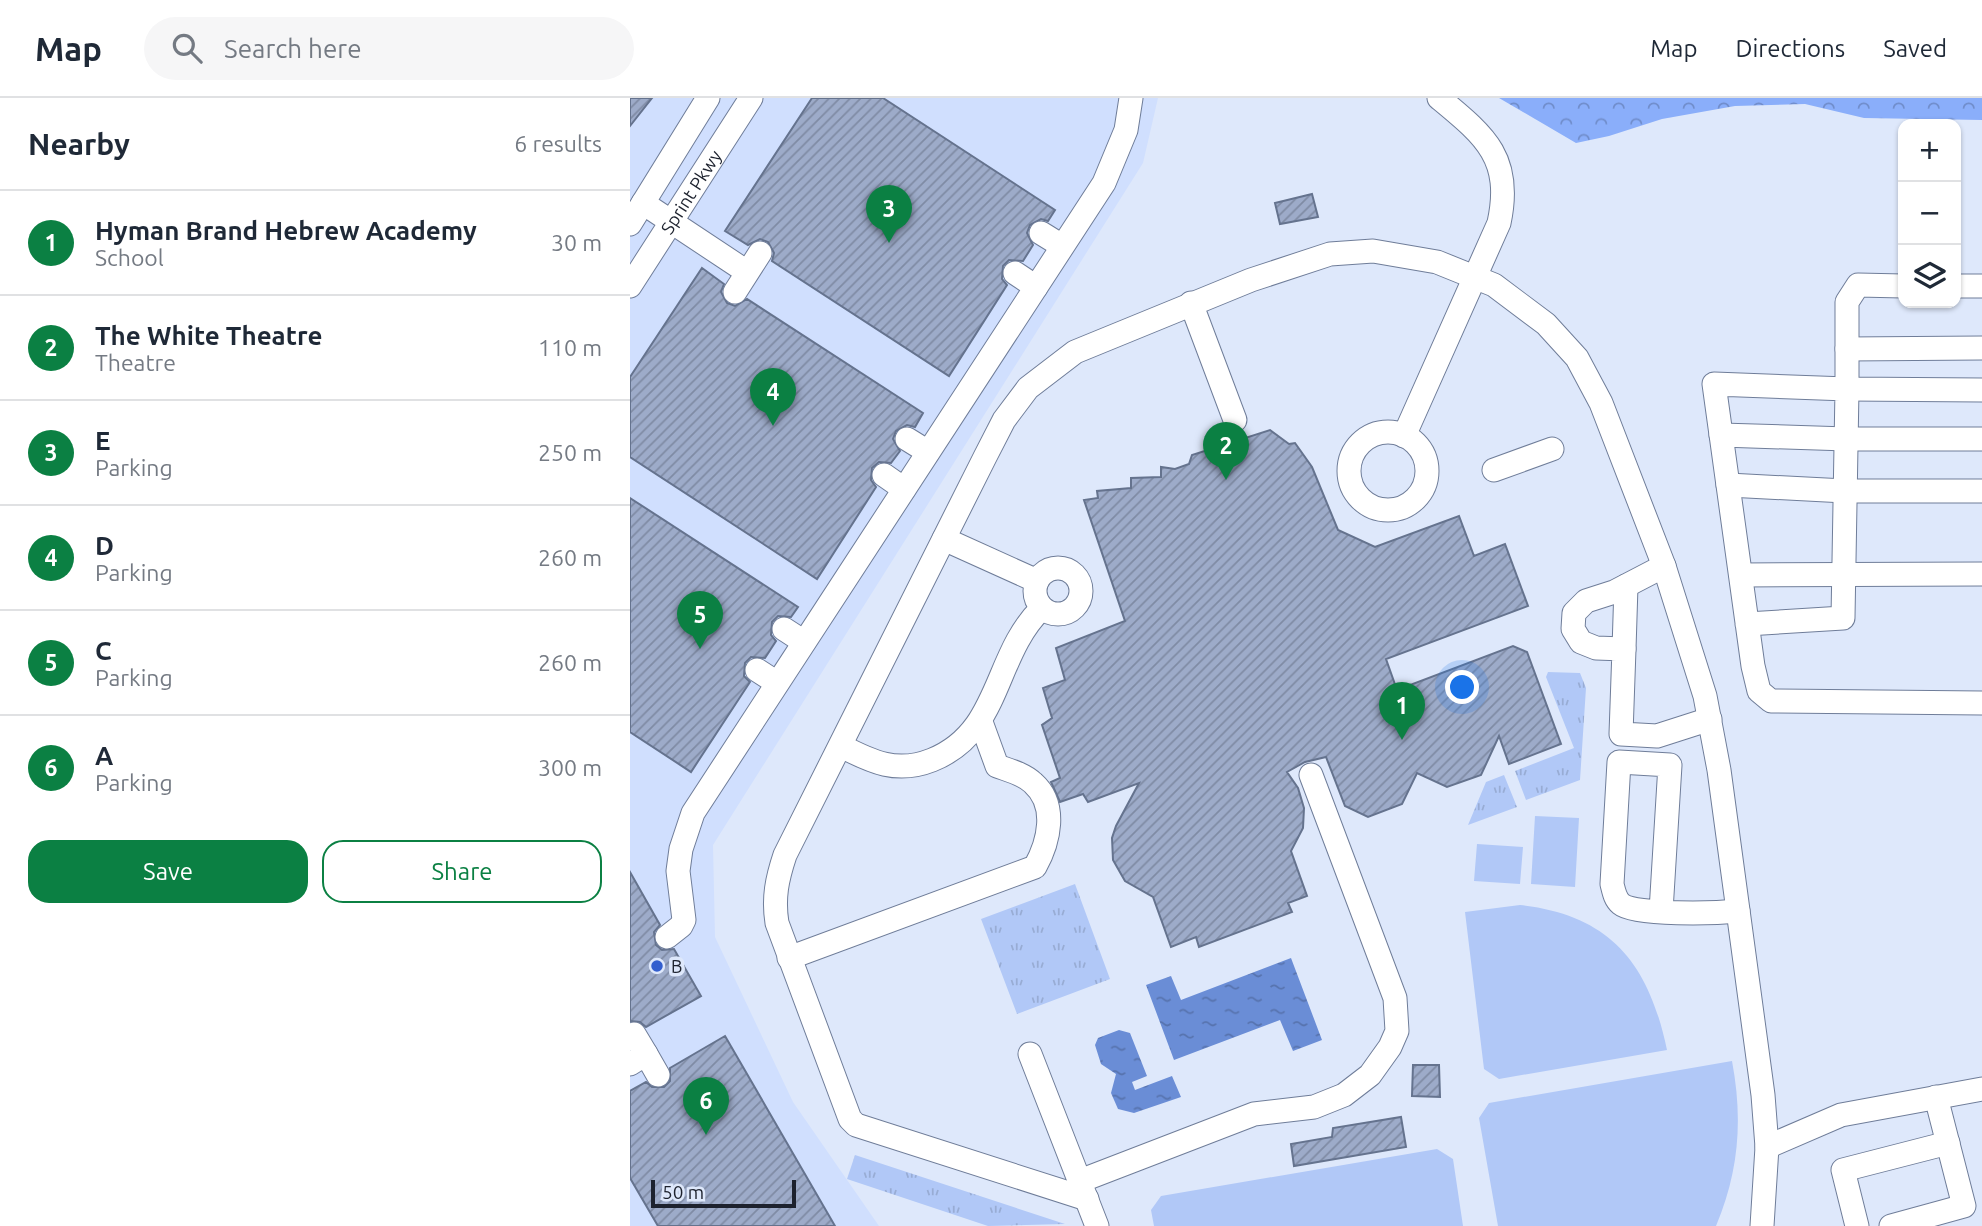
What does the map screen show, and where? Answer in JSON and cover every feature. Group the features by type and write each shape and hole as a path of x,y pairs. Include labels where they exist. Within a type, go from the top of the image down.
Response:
{"street":[{"name":"Sprint Pkwy","path":"630,224 708,98"},
{"name":"Sprint Pkwy","path":"630,286 751,98"},
{"path":"667,937 681,926 684,920 678,871 685,831 693,813 1116,161 1126,130 1131,98"},
{"path":"1404,436 1499,223 1504,200 1503,177 1495,154 1484,136 1439,98"},
{"path":"643,203 747,272"},
{"path":"1041,233 1062,246"},
{"path":"1311,775 1395,998 1397,1031 1390,1047 1363,1081 1329,1103 1254,1114 1083,1190 856,1125 850,1119 777,923 774,903 776,880 785,855 1004,419 1028,388 1075,352 1191,303 1308,260 1373,251 1414,256 1475,276 1530,310 1577,358 1606,415 1683,618 1710,719 1763,1096 1767,1147 1762,1226"},
{"path":"735,292 760,253"},
{"path":"1015,273 1036,287"},
{"path":"1747,624 1843,618 1847,302 1858,285 1898,286"},
{"path":"1961,286 1982,286"},
{"path":"1191,303 1235,420"},
{"path":"1847,349 1982,348"},
{"path":"1982,390 1714,384 1747,624 1759,691 1771,701 1982,703"},
{"path":"1721,435 1982,439"},
{"path":"907,439 928,452"},
{"path":"1494,471 1552,449"},
{"path":"884,475 904,489"},
{"path":"1728,485 1845,491 1982,491"},
{"path":"944,539 1037,581"},
{"path":"1624,649 1588,646 1576,636 1572,622 1574,613 1586,601 1626,586 1664,566"},
{"path":"1060,568 1074,574 1082,587 1079,602 1068,613 1052,614 1042,608 1034,592 1037,581 1045,572 1060,568"},
{"path":"1741,575 1982,574"},
{"path":"1626,586 1614,895 1622,905 1631,909 1706,914 1738,911"},
{"path":"841,746 872,762 890,767 926,763 958,747 981,722 1023,630 1042,608"},
{"path":"784,629 804,642"},
{"path":"757,670 777,683"},
{"path":"1621,734 1657,736 1710,719"},
{"path":"789,958 1035,867 1044,851 1049,831 1048,814 1042,796 1033,782 997,766 981,722"},
{"path":"1619,762 1670,765 1661,911"},
{"path":"634,1034 638,1059 658,1075"},
{"path":"1030,1054 1097,1226"},
{"path":"1767,1147 1841,1115 1982,1089"},
{"path":"1891,1226 1964,1206 1936,1097"},
{"path":"1857,1226 1843,1170 1948,1143"}],"shaded area":[{"path":"630,98 1158,98 1143,163 713,845 715,937 793,1102 879,1226 630,1226"}],"green space":[{"path":"1499,98 1982,98 1982,120 1864,118 1805,104 1735,106 1662,119 1609,136 1576,143"},
{"path":"1548,672 1580,673 1586,688 1580,780 1526,800 1515,771 1574,748 1546,677"},
{"path":"1504,775 1517,807 1468,825 1486,782"},
{"path":"1535,816 1579,818 1575,887 1531,884"},
{"path":"1477,844 1523,847 1520,884 1474,881"},
{"path":"1075,884 1110,979 1017,1014 981,919"},
{"path":"1520,905 1579,920 1602,933 1621,949 1637,969 1649,992 1667,1050 1499,1079 1484,1069 1465,912"},
{"path":"1732,1061 1737,1104 1737,1145 1730,1186 1716,1226 1498,1226 1479,1118 1489,1103"},
{"path":"1437,1149 1453,1159 1463,1226 1154,1226 1151,1210 1161,1196"},
{"path":"855,1155 1065,1224 988,1226 847,1179"}],"water":[{"path":"1291,958 1322,1040 1293,1051 1280,1020 1174,1060 1146,985 1171,976 1181,1000"},
{"path":"1119,1030 1130,1033 1147,1076 1132,1082 1135,1090 1172,1076 1181,1097 1134,1113 1118,1109 1111,1093 1116,1074 1101,1064 1095,1045 1098,1038"}],"building":[{"path":"630,98 652,98 630,126"},
{"path":"812,98 883,98 1055,210 1048,221 1041,219 1030,225 1027,233 1033,245 1023,261 1009,260 1003,266 1002,279 1007,285 949,376 772,261 774,253 768,242 760,239 748,245 725,231"},
{"path":"1312,194 1318,217 1280,224 1275,203"},
{"path":"702,268 724,284 721,292 727,303 735,306 747,299 923,413 915,427 907,425 896,431 893,439 900,451 891,463 879,462 872,468 871,480 876,487 817,579 630,457 630,377"},
{"path":"1270,430 1289,444 1295,443 1312,467 1338,530 1375,547 1459,516 1474,556 1505,544 1528,606 1386,659 1397,690 1513,646 1527,652 1561,744 1509,764 1499,736 1481,775 1447,787 1417,773 1402,804 1368,817 1345,806 1326,757 1305,762 1287,772 1298,788 1304,808 1303,828 1291,851 1307,896 1288,903 1292,912 1199,947 1196,937 1171,947 1153,897 1125,881 1113,860 1112,838 1116,826 1139,783 1088,802 1083,794 1060,802 1051,782 1060,778 1042,725 1052,718 1043,688 1065,680 1056,648 1125,621 1084,500 1098,498 1097,491 1131,488 1131,478 1161,477 1161,467 1175,469 1189,464 1192,455"},
{"path":"630,498 798,607 791,617 778,616 772,622 771,635 776,641 765,658 751,657 745,663 744,676 750,682 691,772 630,732"},
{"name":"B","path":"630,872 660,925 654,932 656,945 662,950 674,949 701,996 646,1027 640,1022 630,1021"},
{"path":"725,1036 835,1226 658,1226 630,1178 630,1091 646,1082 652,1087 664,1087 670,1081 670,1068"},
{"path":"1413,1065 1439,1065 1440,1097 1412,1096"},
{"path":"1401,1117 1406,1147 1294,1166 1291,1144 1332,1137 1333,1128"}],"place":[{"name":"E","path":"889,243"},
{"name":"D","path":"773,426"},
{"name":"The White Theatre","path":"1226,480"},
{"name":"C","path":"700,649"},
{"name":"Hyman Brand Hebrew Academy","path":"1402,740"},
{"name":"B","path":"657,966"},
{"name":"A","path":"706,1135"}]}
